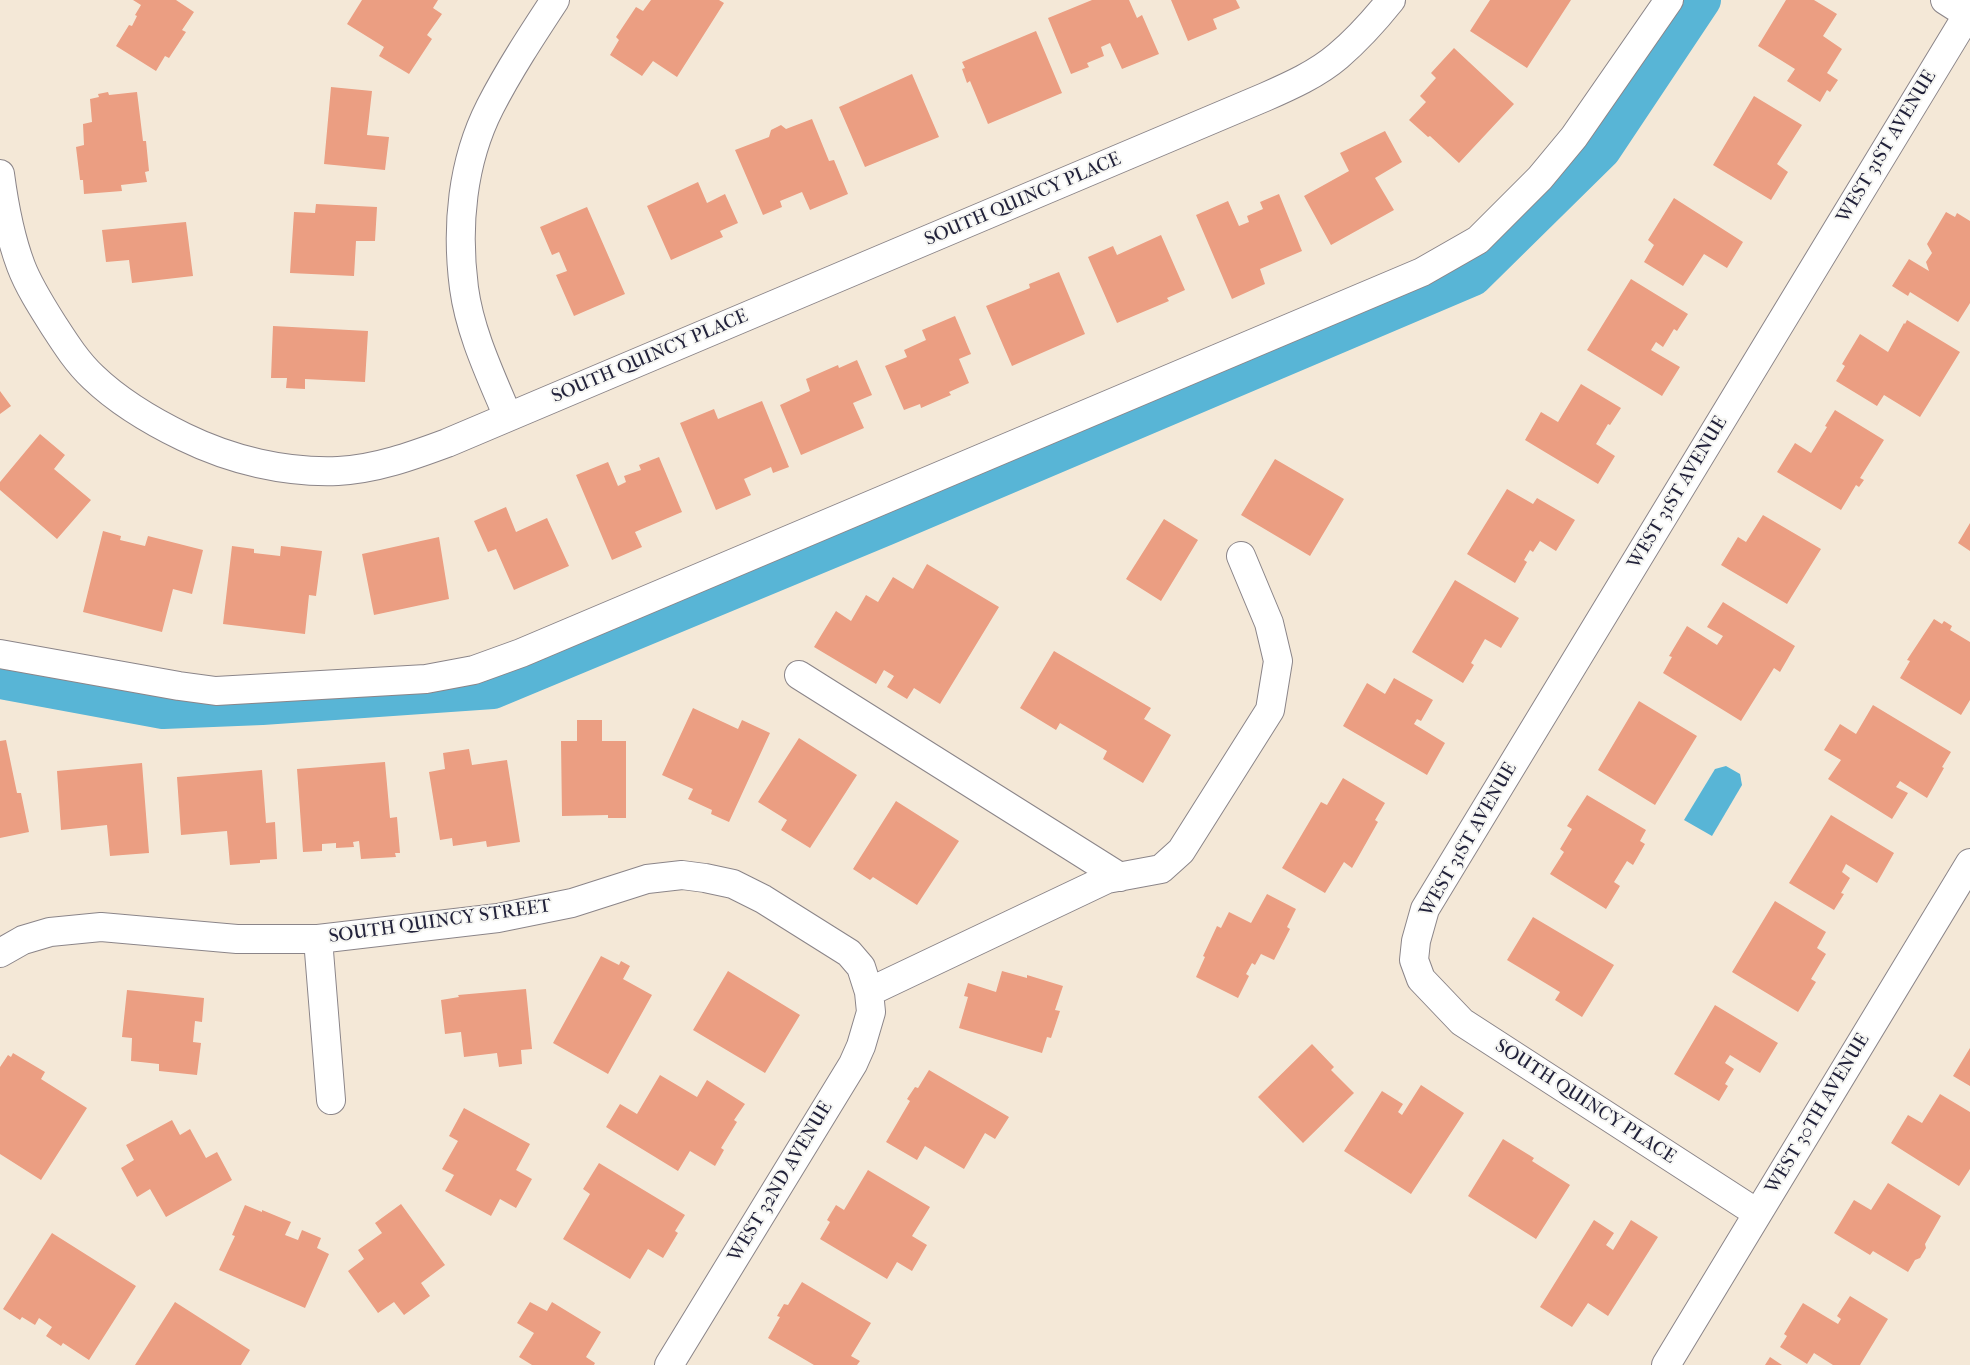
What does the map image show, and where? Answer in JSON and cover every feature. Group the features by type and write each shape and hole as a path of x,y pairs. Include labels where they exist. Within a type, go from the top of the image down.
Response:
{"street":[{"path":"508,417 486,365 464,289 461,205 473,149 489,108 512,67 555,0"},
{"name":"SOUTH QUINCY PLACE","path":"0,174 10,230 21,266 40,303 65,343 91,376 124,403 163,426 201,445 246,461 292,469 338,470 392,462 447,443 1287,87 1338,56 1375,20 1391,0"},
{"path":"0,654 179,686 216,690 426,679 474,670 521,653 1422,272 1454,254 1478,240 1540,178 1574,137 1669,0"},
{"path":"1945,0 1969,15"},
{"name":"WEST 31ST AVENUE","path":"1421,979 1414,960 1416,941 1425,909 1969,15"},
{"path":"869,992 1107,879 1161,869 1181,850 1270,710 1278,661 1269,623 1241,556"},
{"path":"799,675 1120,877"},
{"name":"WEST 30TH AVENUE","path":"1666,1365 1970,863"},
{"name":"SOUTH QUINCY STREET","path":"12,947 50,932 101,927 237,939 318,939 498,918 572,903 648,879 682,875 733,884 763,899 849,953 860,967 869,992"},
{"path":"318,939 331,1100"},
{"name":"SOUTH QUINCY PLACE","path":"1421,979 1462,1022 1758,1213"},
{"name":"WEST 32ND AVENUE","path":"670,1365 852,1064 861,1046 871,1012 869,992"}],"water":[{"path":"1726,766 1740,774 1742,785 1712,836 1684,820 1715,769"}],"building":[{"path":"133,0 176,0 194,12 182,30 186,32 169,58 165,56 156,71 116,46 129,25 132,26 137,16 135,15 141,5"},
{"path":"362,0 438,0 433,8 442,14 427,35 432,39 409,74 379,56 384,47 347,24"},
{"path":"651,0 719,0 724,3 677,77 653,61 642,76 610,55 619,40 616,37 636,7 643,11"},
{"path":"1092,0 1129,0 1137,18 1142,15 1159,54 1122,69 1110,43 1101,47 1104,56 1087,63 1089,67 1071,74 1048,18"},
{"path":"1171,0 1236,0 1240,8 1213,19 1217,29 1188,41"},
{"path":"1490,0 1571,0 1527,68 1470,31"},
{"path":"1786,0 1814,0 1837,14 1823,36 1842,49 1827,73 1838,80 1830,92 1827,90 1820,102 1787,81 1795,69 1758,46"},
{"path":"1036,31 1062,93 988,124 970,81 967,83 962,69 965,68 962,62"},
{"path":"1454,48 1514,104 1459,163 1430,136 1428,137 1409,120 1426,102 1420,96 1436,78 1431,73"},
{"path":"912,74 939,137 865,167 839,107"},
{"path":"331,87 372,91 367,135 389,137 385,170 324,164"},
{"path":"108,92 109,95 137,92 143,141 146,141 149,171 145,172 147,182 121,185 122,191 84,194 83,180 80,180 76,147 84,145 83,124 92,122 90,99 99,97 98,94"},
{"path":"1754,96 1802,125 1777,164 1788,172 1771,200 1713,165"},
{"path":"812,119 829,161 834,160 848,194 810,210 802,192 780,201 782,207 763,215 735,150 769,137 771,130 781,125 786,129"},
{"path":"1385,131 1402,162 1375,178 1394,210 1331,245 1304,196 1349,171 1340,153"},
{"path":"698,182 707,203 725,194 738,223 720,231 723,237 671,260 647,206"},
{"path":"1279,194 1302,251 1260,269 1265,284 1232,299 1196,215 1228,201 1239,226 1249,222 1247,216 1263,209 1260,202"},
{"path":"1674,198 1743,242 1727,268 1704,254 1683,286 1644,262 1654,245 1648,240"},
{"path":"316,204 377,207 375,241 356,241 354,276 290,273 294,212 315,213"},
{"path":"587,207 625,294 574,316 556,275 567,271 559,252 552,255 540,227"},
{"path":"1946,212 1955,217 1957,213 1970,221 1970,303 1958,322 1910,292 1908,296 1892,286 1909,259 1929,271 1926,262 1932,253 1927,244"},
{"path":"186,222 193,276 132,283 129,260 106,262 102,230"},
{"path":"1161,235 1185,290 1167,298 1169,301 1117,323 1088,257 1113,246 1117,255"},
{"path":"1059,272 1085,334 1012,366 986,306 1030,288 1029,284"},
{"path":"1631,279 1688,314 1677,331 1674,329 1663,347 1656,342 1651,350 1680,367 1662,396 1587,350"},
{"path":"955,316 971,354 959,359 969,383 949,392 951,395 921,408 920,404 904,410 885,366 907,357 904,350 926,340 922,330"},
{"path":"1907,320 1960,352 1920,417 1884,395 1877,406 1836,381 1845,366 1842,364 1860,334 1888,352"},
{"path":"273,326 368,331 365,382 305,379 305,389 286,388 287,378 271,378"},
{"path":"857,360 872,395 853,403 864,428 801,455 780,405 810,391 806,379 838,365 839,368"},
{"path":"1581,384 1621,408 1610,425 1608,424 1596,444 1615,456 1598,484 1525,440 1541,412 1558,422"},
{"path":"0,391 11,406 0,414"},
{"path":"762,401 789,467 773,473 771,467 744,479 751,495 716,510 680,423 714,409 718,419"},
{"path":"1835,410 1884,440 1860,478 1864,480 1859,487 1856,485 1841,510 1777,472 1795,443 1811,453"},
{"path":"40,434 65,455 54,469 91,500 57,539 0,490 0,482"},
{"path":"659,457 682,512 635,532 642,547 612,560 576,475 608,462 618,486 626,482 624,476 641,470 639,465"},
{"path":"1275,459 1344,499 1310,556 1241,515"},
{"path":"1507,489 1533,504 1537,498 1575,520 1556,551 1540,541 1533,552 1530,550 1524,560 1527,562 1515,583 1467,554"},
{"path":"506,507 516,532 547,518 569,566 514,590 496,549 488,552 474,521"},
{"path":"1763,515 1821,549 1787,604 1721,565 1738,537 1746,542"},
{"path":"1164,519 1198,540 1161,601 1126,579"},
{"path":"1970,523 1970,551 1958,543"},
{"path":"103,531 121,536 120,540 145,546 148,536 203,550 192,594 173,589 162,632 83,612"},
{"path":"439,537 449,599 374,615 362,554"},
{"path":"232,546 254,549 254,553 280,556 281,546 322,551 316,596 309,595 305,634 223,624"},
{"path":"927,564 999,607 940,704 914,688 907,699 887,687 894,676 884,670 876,684 814,647 836,611 851,621 866,595 878,602 893,577 913,589"},
{"path":"1455,580 1519,618 1501,648 1485,639 1471,663 1474,665 1463,683 1412,652"},
{"path":"1723,602 1795,646 1780,672 1774,668 1741,721 1663,673 1672,657 1669,656 1687,626 1717,645 1723,636 1707,627"},
{"path":"1934,619 1942,624 1944,621 1952,626 1950,630 1970,642 1970,700 1961,715 1900,678 1910,661 1907,660"},
{"path":"1054,651 1151,708 1144,719 1171,735 1143,783 1103,759 1107,751 1060,723 1056,730 1020,708"},
{"path":"1394,678 1433,700 1421,721 1417,719 1414,724 1445,743 1427,775 1343,726 1367,683 1385,694"},
{"path":"1639,701 1697,736 1655,805 1598,770"},
{"path":"1873,705 1951,752 1927,798 1900,781 1896,787 1908,793 1892,819 1828,779 1841,760 1824,750 1840,724 1856,734"},
{"path":"693,708 738,729 742,720 770,733 729,822 711,814 712,810 688,799 693,789 662,775"},
{"path":"577,720 602,720 602,741 626,741 626,818 608,818 608,815 562,816 561,741 577,741"},
{"path":"799,738 857,775 810,848 781,830 787,820 758,802"},
{"path":"6,740 17,793 21,793 29,832 0,838 0,741"},
{"path":"469,749 472,765 507,760 520,842 487,847 486,841 453,846 452,838 440,840 429,772 445,769 443,753"},
{"path":"385,762 390,818 397,817 400,853 395,853 396,857 361,859 359,841 353,842 354,847 336,848 336,843 322,844 322,851 303,852 297,769"},
{"path":"142,763 149,853 110,856 107,825 61,830 57,771"},
{"path":"262,770 266,823 275,822 277,859 260,860 260,863 230,865 227,831 181,835 177,777"},
{"path":"1343,778 1385,803 1375,820 1378,822 1352,868 1344,862 1325,893 1282,868 1321,802 1327,805"},
{"path":"1587,795 1646,830 1640,841 1645,844 1633,865 1627,861 1614,882 1620,886 1606,909 1550,874 1564,852 1560,849 1572,829 1567,826"},
{"path":"896,801 959,841 917,905 873,877 870,880 853,869"},
{"path":"1831,815 1894,853 1877,883 1846,864 1842,872 1850,878 1841,893 1844,894 1834,910 1789,883"},
{"path":"1267,894 1296,909 1287,927 1290,929 1274,960 1261,954 1255,965 1252,963 1246,974 1249,976 1238,998 1196,977 1205,957 1203,956 1217,926 1221,928 1229,912 1251,923"},
{"path":"1775,901 1826,932 1817,948 1826,954 1811,979 1816,982 1798,1012 1732,972"},
{"path":"1533,917 1614,965 1582,1017 1555,1000 1560,992 1507,960"},
{"path":"601,956 619,965 621,961 630,966 623,979 652,995 608,1074 553,1043"},
{"path":"728,971 800,1015 765,1073 693,1030"},
{"path":"1002,971 1027,978 1027,975 1063,986 1055,1010 1060,1011 1051,1038 1047,1037 1042,1053 959,1028 968,997 964,996 968,983 996,992"},
{"path":"526,989 532,1049 521,1050 522,1064 499,1067 497,1053 464,1057 461,1032 445,1034 441,1000 459,997 458,995"},
{"path":"127,990 204,998 202,1022 195,1021 193,1042 201,1043 197,1075 159,1071 159,1064 131,1061 132,1038 122,1037"},
{"path":"1715,1005 1778,1043 1760,1073 1730,1055 1725,1063 1734,1069 1725,1084 1728,1086 1719,1101 1674,1074"},
{"path":"1312,1044 1334,1067 1331,1070 1354,1093 1303,1143 1258,1097"},
{"path":"1970,1048 1970,1086 1953,1076"},
{"path":"13,1053 45,1072 41,1079 87,1108 41,1180 0,1154 0,1067 8,1055 11,1057"},
{"path":"929,1070 1009,1117 995,1139 985,1133 964,1169 925,1146 917,1160 886,1142 910,1101 907,1099 915,1087 918,1088"},
{"path":"660,1075 697,1097 707,1080 745,1104 734,1120 737,1122 721,1148 724,1150 715,1166 690,1151 678,1171 606,1127 620,1104 637,1114"},
{"path":"1421,1085 1464,1113 1411,1194 1344,1151 1382,1091 1403,1104 1398,1112 1402,1115"},
{"path":"1940,1094 1970,1112 1970,1169 1959,1186 1891,1143 1908,1115 1922,1123"},
{"path":"464,1108 530,1144 516,1170 532,1179 516,1208 500,1199 491,1216 445,1191 454,1175 442,1169 458,1141 449,1136"},
{"path":"172,1120 180,1135 190,1129 206,1158 217,1152 232,1180 166,1217 150,1189 137,1197 121,1168 134,1160 126,1145"},
{"path":"1503,1139 1534,1158 1532,1161 1570,1185 1536,1239 1468,1196"},
{"path":"599,1163 685,1215 675,1231 678,1233 663,1258 648,1249 630,1279 563,1239 590,1194 583,1189"},
{"path":"868,1170 930,1207 912,1236 927,1245 912,1271 897,1262 887,1279 820,1239 830,1222 827,1220 836,1205 844,1210"},
{"path":"1888,1183 1941,1216 1925,1244 1926,1248 1920,1258 1915,1260 1908,1272 1873,1251 1870,1255 1834,1233 1854,1200 1871,1210"},
{"path":"401,1204 445,1265 421,1283 430,1296 404,1315 394,1302 378,1313 348,1271 364,1259 358,1250 382,1233 375,1223"},
{"path":"245,1205 291,1222 285,1235 298,1240 302,1230 321,1238 317,1248 329,1254 305,1308 219,1270 235,1236 232,1235"},
{"path":"1594,1220 1614,1233 1606,1245 1613,1250 1631,1220 1658,1237 1608,1316 1588,1303 1572,1327 1540,1307"},
{"path":"52,1233 136,1286 89,1360 63,1343 61,1346 46,1336 52,1327 39,1318 35,1325 22,1317 20,1320 3,1309"},
{"path":"802,1282 871,1323 851,1356 860,1361 857,1365 814,1365 768,1338 780,1317 777,1316 784,1304 788,1305"},
{"path":"1850,1296 1888,1319 1860,1365 1833,1365 1814,1353 1807,1364 1780,1347 1787,1336 1784,1334 1803,1303 1838,1324 1841,1319 1837,1316"},
{"path":"175,1302 250,1350 241,1365 135,1365"},
{"path":"530,1302 547,1311 552,1302 601,1332 586,1357 595,1363 594,1365 532,1365 519,1357 534,1333 517,1323"},
{"path":"1770,1357 1782,1365 1765,1365"}],"waterway":[{"path":"0,680 163,710 262,706 493,690 885,527 1473,277 1602,150 1702,0"}]}
